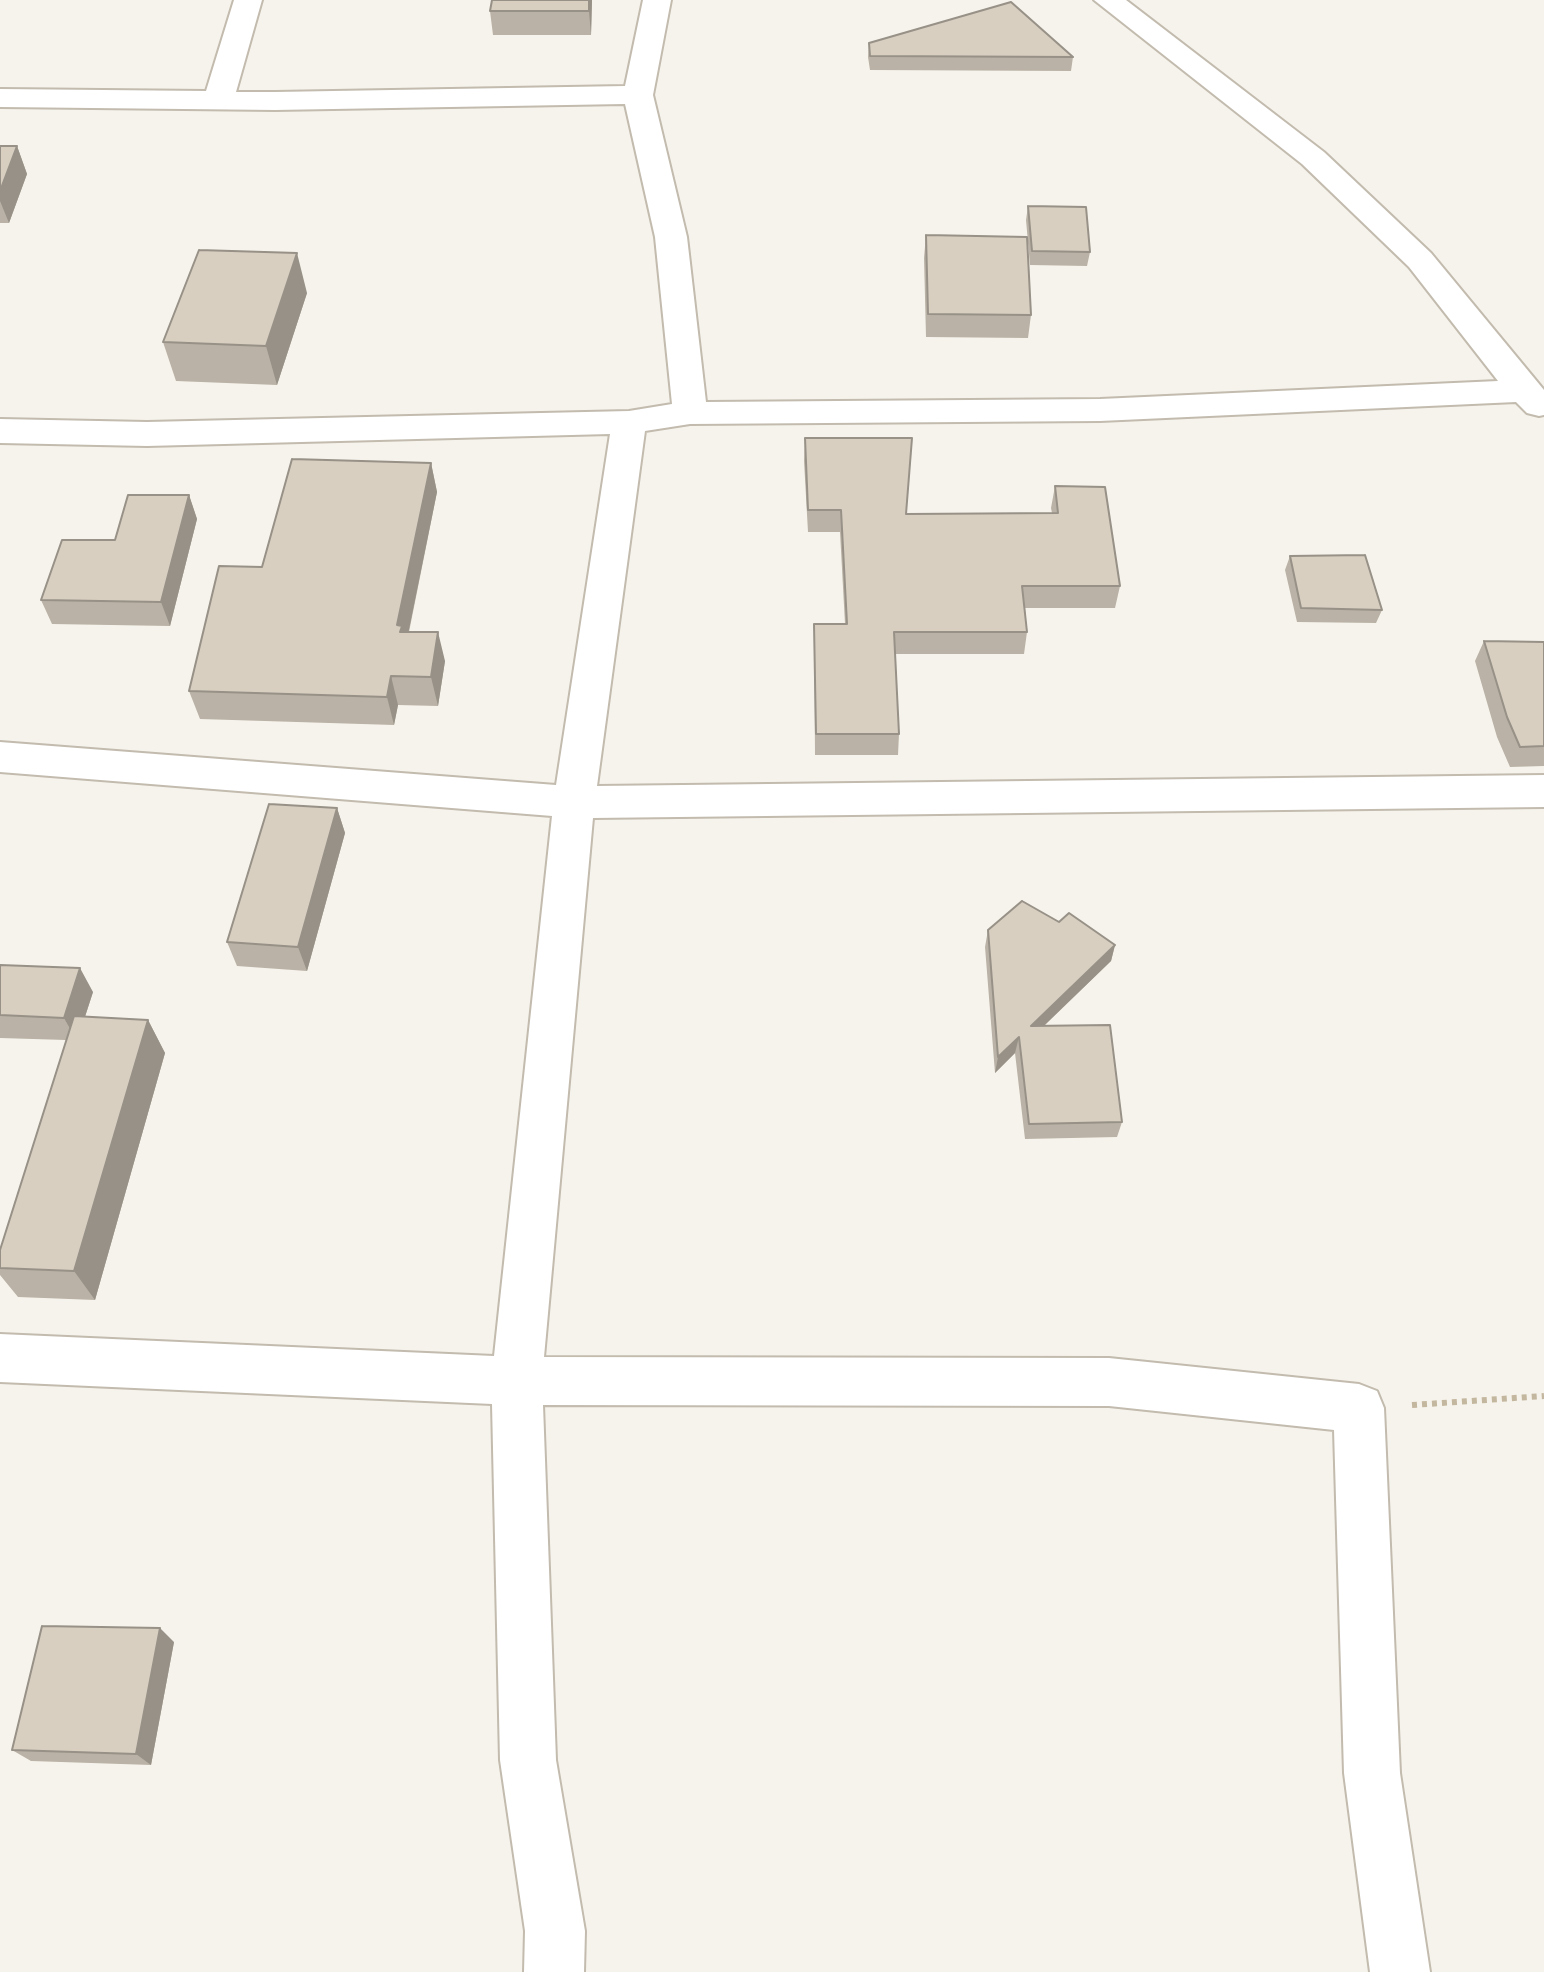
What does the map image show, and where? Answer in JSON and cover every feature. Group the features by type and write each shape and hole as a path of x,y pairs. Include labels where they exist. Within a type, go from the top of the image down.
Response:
{"street":[{"path":"219,99 248,0"},
{"path":"657,0 638,95 671,237 690,413"},
{"path":"1108,0 1313,158 1420,260 1534,400"},
{"path":"0,98 275,101 638,95"},
{"path":"0,431 147,434 629,422 690,413 1100,410 1534,400"},
{"path":"554,1972 555,1931 528,1760 517,1381 574,802 629,422"},
{"path":"0,757 574,802 1544,791"},
{"path":"0,1358 517,1381 1109,1382 1359,1408 1372,1773 1400,1972"}],"path":[{"path":"1359,1408 1544,1396"}],"building":[{"path":"492,0 589,0 589,11 490,11"},
{"path":"1011,2 1073,57 870,56 869,43"},
{"path":"0,146 17,146 0,191"},
{"path":"1028,206 1086,207 1090,252 1032,251"},
{"path":"926,235 1027,237 1031,315 928,314"},
{"path":"199,250 297,253 266,346 163,342"},
{"path":"805,438 912,438 906,514 1058,513 1055,486 1105,487 1120,586 1022,586 1027,632 894,632 899,734 816,734 814,624 847,624 841,510 808,510"},
{"path":"292,459 431,463 397,625 402,626 400,632 438,632 431,677 391,676 387,697 189,691 219,566 262,567"},
{"path":"128,495 189,495 161,602 41,600 62,540 115,540"},
{"path":"1365,555 1382,610 1301,608 1290,556"},
{"path":"1484,641 1544,642 1544,746 1520,747 1507,717"},
{"path":"269,804 337,808 298,947 227,942"},
{"path":"1022,901 1059,922 1069,913 1115,945 1031,1026 1110,1025 1122,1122 1029,1124 1019,1037 998,1057 988,930"},
{"path":"0,965 80,968 64,1018 0,1015"},
{"path":"74,1016 148,1020 74,1271 0,1268 0,1250"},
{"path":"42,1626 160,1628 136,1754 12,1750"}]}
